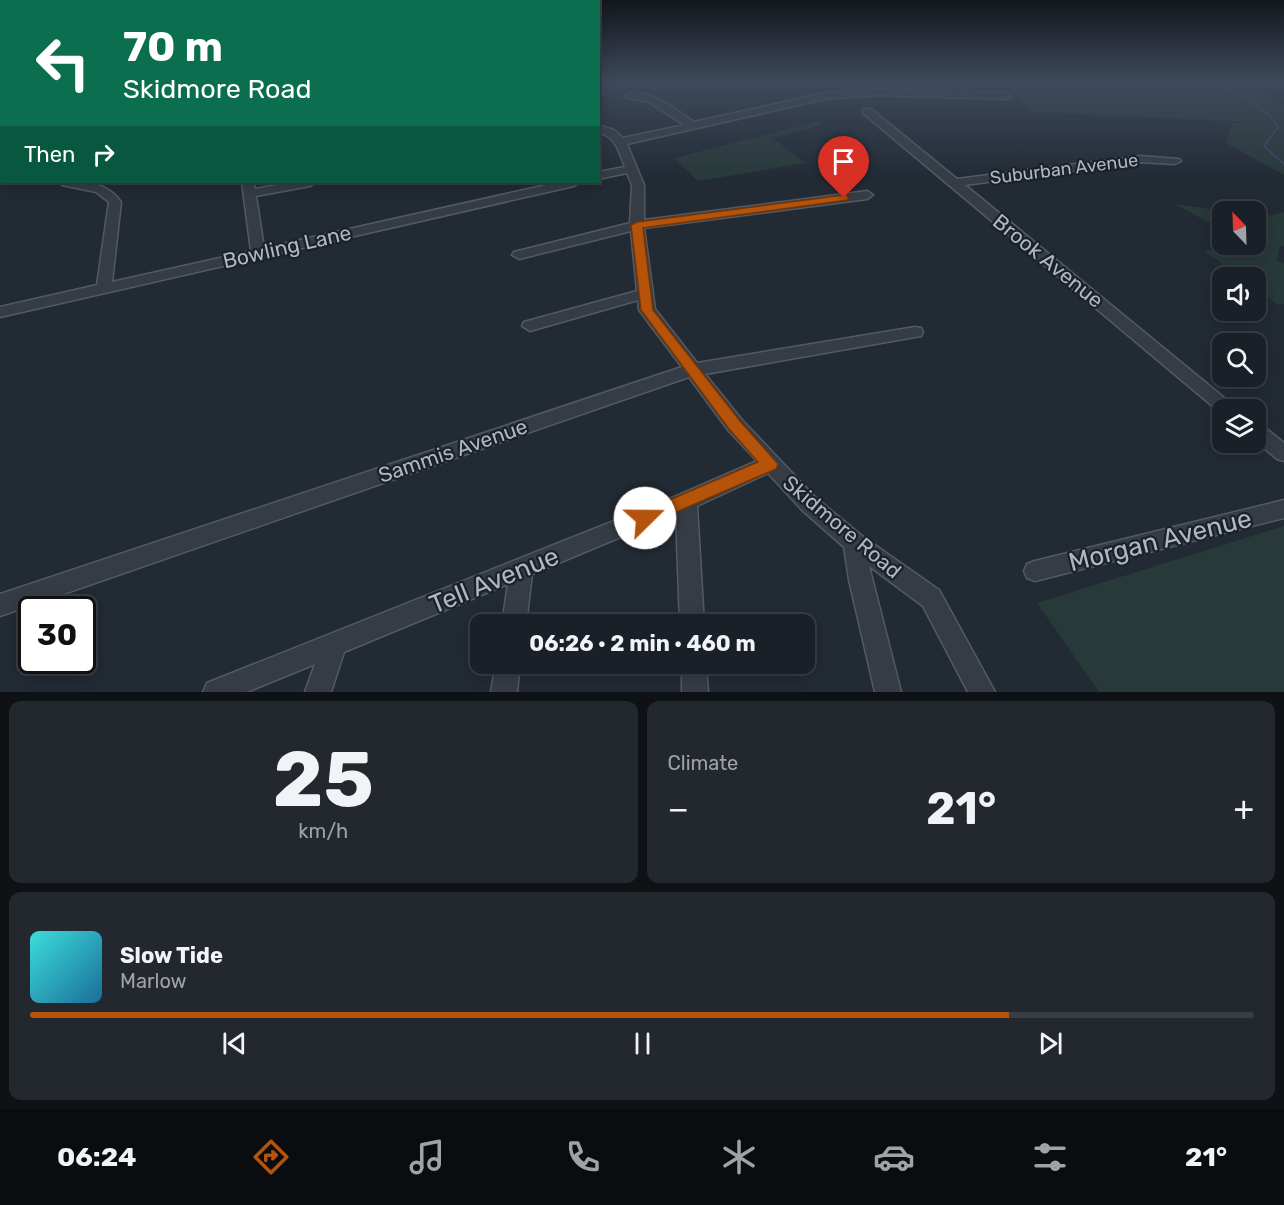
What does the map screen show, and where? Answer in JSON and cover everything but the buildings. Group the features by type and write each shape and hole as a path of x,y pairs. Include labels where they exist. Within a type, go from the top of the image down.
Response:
{"street":[{"path":"674,113 693,126"},
{"path":"600,129 610,132 621,142 748,113"},
{"name":"Brook Avenue","path":"870,113 1217,399"},
{"name":"Skidmore Road","path":"621,142 638,185 637,225 647,310 735,425 770,464 854,543 931,598 982,692"},
{"name":"Suburban Avenue","path":"953,183 1140,159 1175,161"},
{"path":"600,176 631,168"},
{"path":"70,183 105,192 112,195 115,202 104,288"},
{"path":"258,253 249,188 300,183"},
{"name":"Bowling Lane","path":"0,312 570,183"},
{"path":"519,255 637,225 867,195"},
{"path":"530,326 644,294"},
{"name":"Sammis Avenue","path":"0,604 692,370 915,332"},
{"path":"1266,439 1284,454"},
{"name":"Tell Avenue","path":"216,692 686,501 770,464"},
{"path":"686,501 692,614"},
{"name":"Morgan Avenue","path":"1035,571 1284,509"},
{"path":"854,543 860,580 888,692"},
{"path":"515,614 522,568"},
{"path":"318,692 334,645"},
{"path":"504,692 506,674"},
{"path":"694,674 695,692"}],"shaded area":[{"path":"1059,113 1284,113 1284,175 1226,143 1232,123 1252,122"},
{"path":"819,121 822,125 772,138 805,163 698,181 674,158"},
{"path":"1174,204 1212,209 1212,224"},
{"path":"1284,212 1284,246 1280,246 1277,260 1284,264 1284,304 1278,305 1266,296 1266,267 1227,267 1204,251 1212,249 1212,255 1266,255 1266,216"},
{"path":"1284,526 1284,692 1099,692 1037,603"}],"waterway":[{"path":"1266,113 1278,127 1264,146 1284,164"}],"route":[{"path":"645,518 770,464 735,425 647,310 637,225 844,198"}]}
